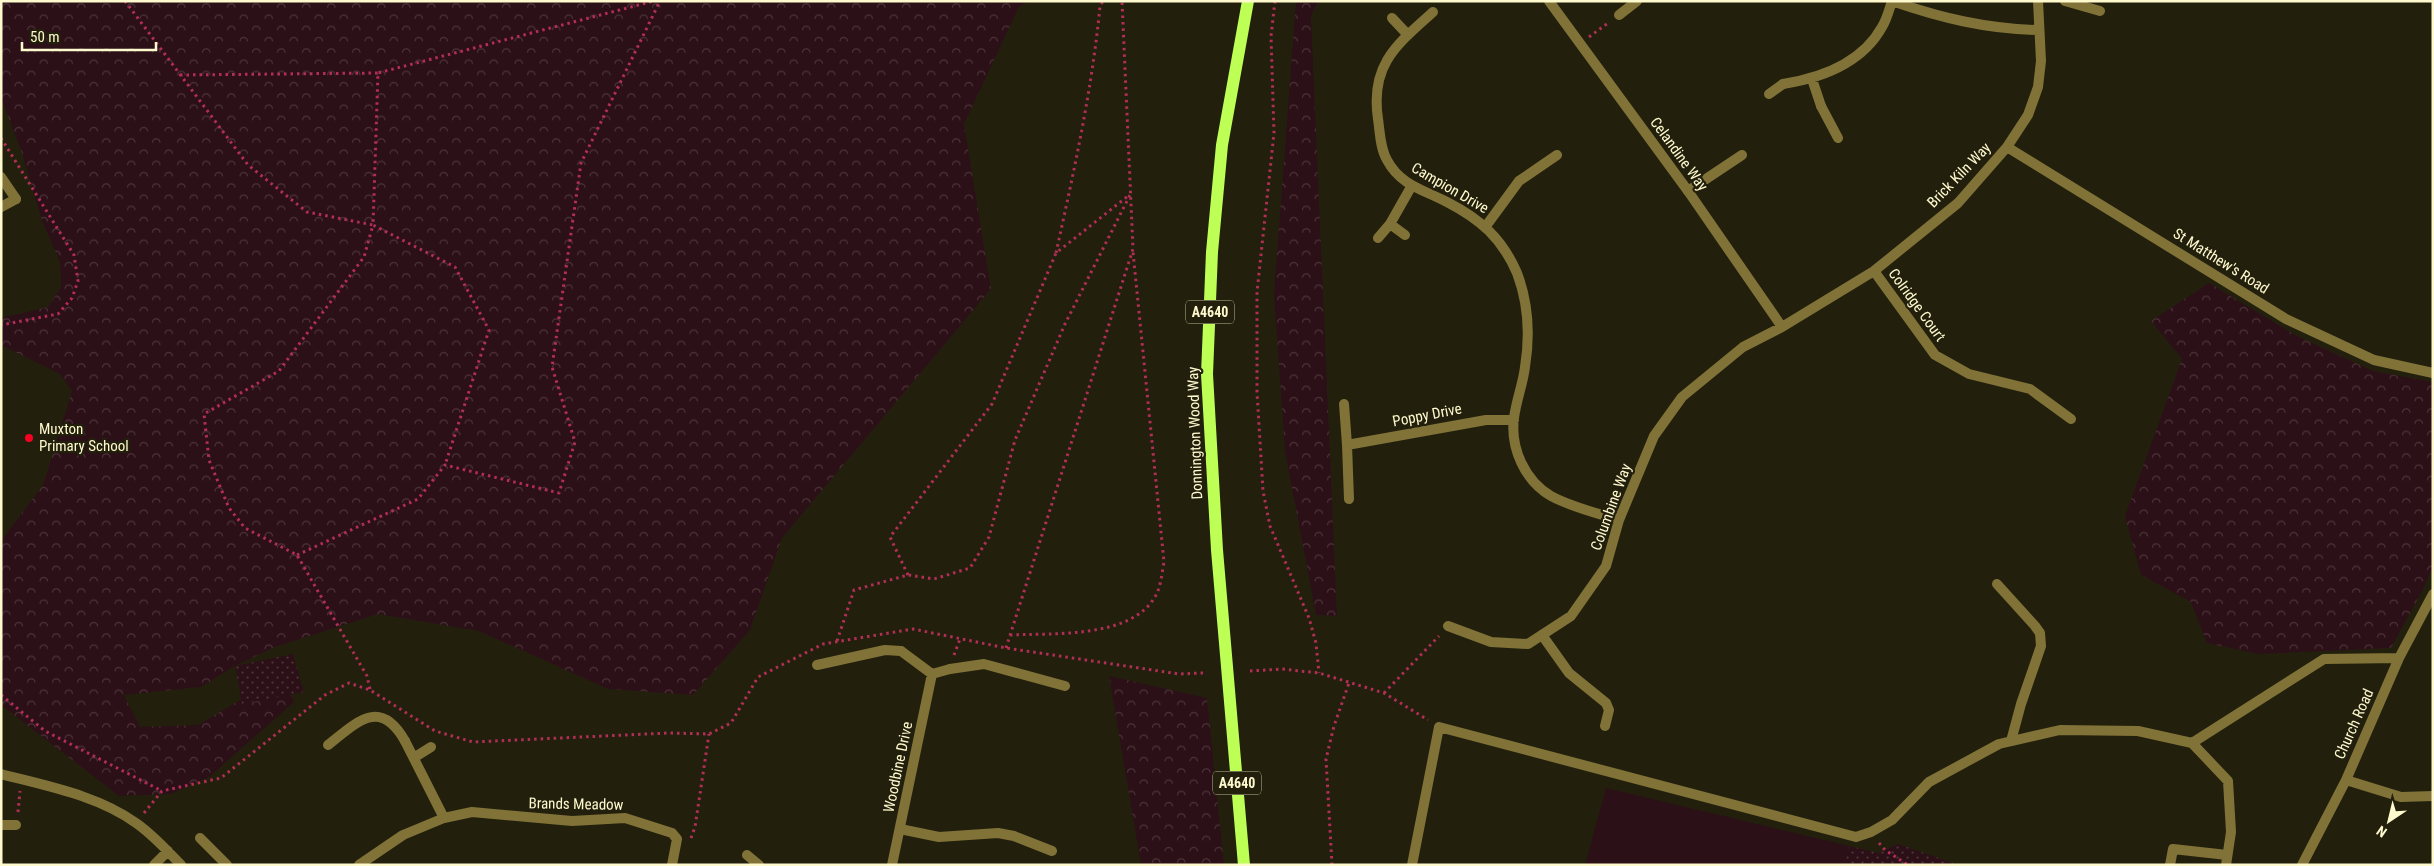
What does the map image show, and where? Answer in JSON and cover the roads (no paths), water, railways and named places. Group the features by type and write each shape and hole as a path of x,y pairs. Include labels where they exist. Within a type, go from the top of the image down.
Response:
{"main road":[{"name":"Donnington Wood Way","path":"1244,865 1216,550 1207,374 1212,252 1222,145 1248,1"}],"street":[{"name":"Celandine Way","path":"1549,1 1688,191 1782,327"},
{"path":"1619,15 1636,1"},
{"path":"1770,94 1783,84 1812,79 1852,58 1870,44 1883,27 1892,1 1944,18 2010,30 2038,30"},
{"name":"Brick Kiln Way","path":"1782,327 1874,271 1958,202 2007,147 2028,115 2038,87 2041,61 2038,1"},
{"path":"2065,1 2100,11"},
{"name":"Campion Drive","path":"1433,12 1408,35 1385,63 1377,82 1376,103 1385,158 1394,171 1412,187 1447,202 1486,226 1499,242 1517,273 1527,308 1526,366 1514,420 1515,444 1523,468 1536,485 1552,496 1619,520"},
{"path":"1392,18 1408,35"},
{"path":"1812,79 1821,106 1838,138"},
{"name":"St Matthew's Road","path":"2007,147 2286,319 2374,360 2433,373"},
{"path":"1486,226 1519,181 1556,155"},
{"path":"1688,191 1742,155"},
{"path":"1,177 16,199 1,207"},
{"path":"1378,238 1390,224 1412,187"},
{"path":"1390,224 1405,235"},
{"name":"Colridge Court","path":"1874,271 1935,355 1969,374 2030,389 2070,419"},
{"name":"Columbine Way","path":"1448,626 1491,642 1528,644 1571,616 1606,566 1619,520 1654,436 1682,397 1743,347 1782,327"},
{"path":"1344,404 1349,499"},
{"name":"Poppy Drive","path":"1347,445 1486,420 1514,420"},
{"path":"1997,584 2035,626 2040,633 2041,641 2040,653 2021,704 2011,741"},
{"name":"Church Road","path":"2302,865 2346,780 2399,658 2433,594"},
{"path":"1542,635 1569,673 1606,703 1609,710 1604,726"},
{"path":"817,665 885,650 901,651 932,674 950,669 984,664 1065,686"},
{"path":"2192,743 2324,659 2399,658"},
{"name":"Woodbine Drive","path":"892,865 932,674"},
{"path":"328,745 357,722 368,716 377,716 397,727 444,818"},
{"path":"1412,865 1439,727 1856,837 1871,832 1892,820 1929,782 1999,744 2060,730 2138,731 2192,743 2228,781 2231,832 2226,860 2173,849 2170,865"},
{"path":"414,757 431,747"},
{"path":"1,774 88,799 113,809 136,823 181,865"},
{"path":"2346,780 2401,798 2433,796"},
{"name":"Brands Meadow","path":"359,865 403,835 444,818 472,812 572,821 625,818 672,833 677,839 672,865"},
{"path":"1,825 16,825"},
{"path":"900,829 939,838 998,833 1014,836 1052,851"},
{"path":"200,838 227,865"},
{"path":"154,865 168,851"},
{"path":"747,855 759,865"}],"place":[{"name":"Muxton Primary School","path":"29,438"}]}
